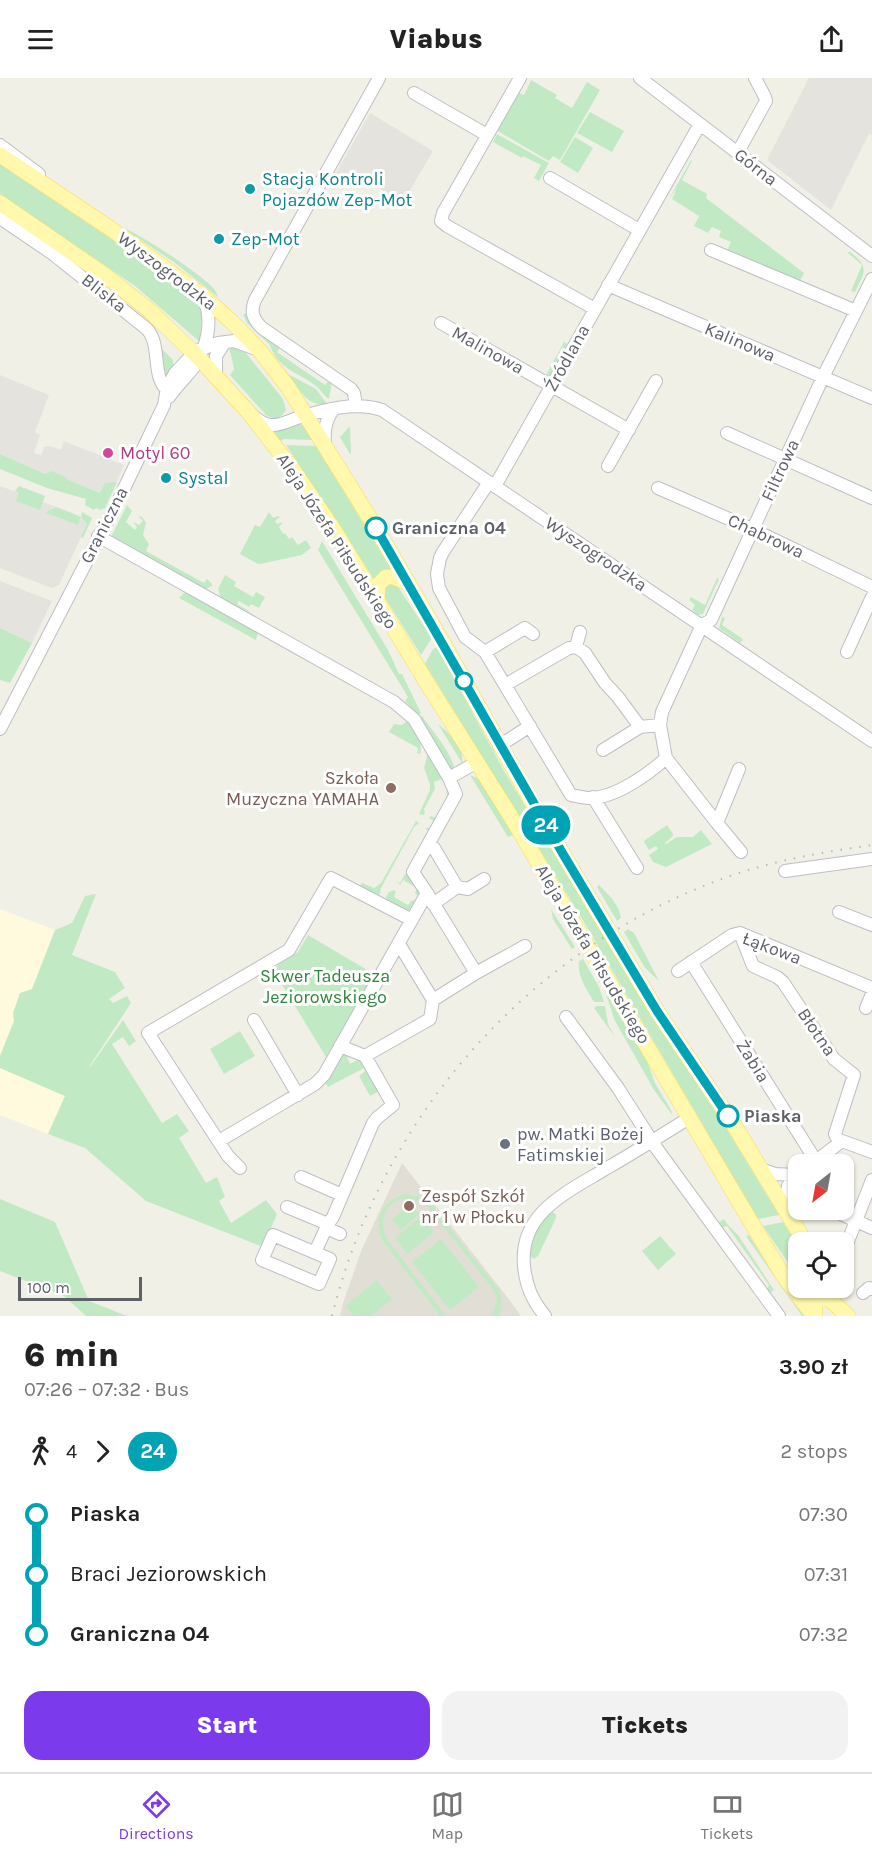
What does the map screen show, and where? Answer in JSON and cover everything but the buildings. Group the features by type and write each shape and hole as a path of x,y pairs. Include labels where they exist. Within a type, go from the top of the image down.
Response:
{"main road":[{"name":"Wyszogrodzka","path":"0,155 111,229 202,296 260,351 307,415"},
{"name":"Wyszogrodzka","path":"0,203 121,287 198,353 216,377 250,414"},
{"name":"Aleja Józefa Piłsudskiego","path":"250,414 305,486 334,530 477,762 770,1254 814,1316"},
{"name":"Aleja Józefa Piłsudskiego","path":"307,415 409,584 499,746 657,1011 711,1089 799,1232"},
{"path":"377,600 378,585 386,577 394,577 409,584"},
{"path":"770,1254 788,1274"},
{"path":"814,1316 817,1299 827,1296 848,1316"},
{"path":"841,1298 854,1316"}],"street":[{"path":"356,406 351,389 261,328 254,319 252,311 255,300 379,78"},
{"path":"519,78 441,219 442,222 595,309"},
{"name":"Górna","path":"640,78 872,256"},
{"path":"738,152 766,101 755,78"},
{"path":"414,93 488,135"},
{"name":"Źródlana","path":"593,798 571,795 485,652 465,637 439,588 437,574 443,552 492,484 552,386 700,124"},
{"path":"0,145 111,229"},
{"path":"550,178 639,230"},
{"name":"Bliska","path":"0,218 53,254 147,329 154,341 160,380 169,392"},
{"path":"711,250 856,310"},
{"name":"Filtrowa","path":"660,725 663,708 702,625 711,620 823,377 872,279"},
{"name":"Kalinowa","path":"609,285 872,398"},
{"path":"198,353 207,334 208,314 202,296"},
{"name":"Malinowa","path":"441,323 629,430"},
{"path":"198,353 225,342 240,343 260,351"},
{"path":"216,377 216,356 225,342"},
{"name":"Graniczna","path":"0,729 169,392 198,353"},
{"path":"608,466 656,381"},
{"name":"Wyszogrodzka","path":"250,414 269,425 356,406 372,406 390,415 872,741"},
{"path":"325,445 327,418 333,410"},
{"path":"727,433 872,498"},
{"name":"Chabrowa","path":"658,488 753,529 872,587"},
{"path":"98,536 394,702 414,719 456,794 413,872 476,973"},
{"path":"847,652 872,597"},
{"path":"485,652 525,628 533,634"},
{"path":"576,647 580,632"},
{"path":"505,685 569,648 576,647 585,653 605,683 640,727"},
{"path":"603,750 640,727 660,725 666,758 741,852"},
{"path":"499,746 530,726"},
{"path":"637,868 593,798 608,794 641,778 666,758"},
{"path":"449,778 477,762"},
{"path":"717,823 739,769"},
{"path":"429,844 434,848 458,887"},
{"path":"785,871 872,859"},
{"path":"240,1168 228,1156 148,1033 289,950 331,878 412,920"},
{"path":"219,1141 315,1084 324,1075 412,920 430,899 458,887 468,889 484,879"},
{"path":"839,912 872,925"},
{"name":"Łąkowa","path":"678,971 732,935 740,933 872,988"},
{"name":"Błotna","path":"740,933 753,966 783,982 834,1059 854,1075 835,1134 839,1142"},
{"path":"365,1056 430,1019 433,1000 399,944"},
{"path":"433,1000 525,946"},
{"name":"Żabia","path":"691,962 808,1154"},
{"path":"866,1008 872,994"},
{"path":"566,1017 618,1088 652,1142 779,1316"},
{"path":"254,1020 298,1095"},
{"path":"315,1252 333,1217 373,1124 393,1105 365,1056 340,1046"},
{"path":"545,1316 530,1294 525,1268 525,1245 535,1222 555,1200 689,1118"},
{"path":"827,1154 839,1142 845,1141 872,1152"},
{"path":"760,1169 775,1174 788,1174"},
{"path":"301,1177 342,1196"},
{"path":"852,1232 872,1180"},
{"path":"784,1209 788,1188"},
{"path":"287,1207 340,1234"},
{"path":"856,1221 872,1228"},
{"path":"273,1235 315,1252 330,1259 319,1284 262,1260 273,1235"}],"shaded area":[{"path":"809,78 872,78 872,135 869,134 831,210 767,160"},
{"path":"370,113 433,151 403,202 360,177 348,186 333,178"},
{"path":"0,375 49,395 35,432 40,435 34,453 41,455 44,447 50,446 61,450 64,441 124,465 110,497 65,479 66,477 45,474 0,454"},
{"path":"0,486 73,513 84,519 87,524 59,585 52,588 0,568"},
{"path":"0,581 52,601 32,643 0,628"},
{"path":"0,909 55,930 32,989 13,1013 14,1021 0,1056"},
{"path":"0,1068 65,1096 48,1134 0,1115"},
{"name":"Zespół Szkół nr 1 w Płocku","path":"402,1163 521,1316 340,1316 362,1249"}],"green space":[{"path":"531,80 557,95 555,98 572,108 587,82 600,90 560,160 553,156 549,161 496,130 519,93 524,95"},
{"path":"590,112 624,131 612,152 577,133"},
{"path":"497,134 549,163 539,181 534,178 541,165 523,156 522,158 493,142"},
{"path":"575,137 593,148 578,173 560,162"},
{"path":"691,160 682,180 707,194 706,198 804,273 800,281 727,251 731,242 719,237 721,231 712,227 708,233 694,226 699,216 672,199 677,188 669,199"},
{"path":"0,164 169,278 199,302 202,311 200,342 135,286 0,194"},
{"path":"123,228 185,265 208,283 218,297 175,263"},
{"path":"849,251 860,261 863,265 864,269 855,292 851,291 862,265 848,253"},
{"path":"246,313 257,332 280,347 277,352 325,385 329,381 332,382 329,399 310,381 278,360 270,345 247,323 243,315"},
{"path":"564,342 569,345 551,377 545,377"},
{"path":"229,346 240,348 246,353 283,399 286,410 280,417 272,418 266,415 230,375 234,369"},
{"path":"160,347 173,360 173,365 164,382"},
{"path":"288,374 316,389 327,404 308,400"},
{"path":"299,424 305,425 312,440 284,439 281,441 272,430 279,430"},
{"path":"350,426 351,453 350,454 340,437"},
{"path":"286,445 316,446 393,572 375,581"},
{"path":"0,454 45,474 51,471 100,493 105,483 117,482 105,508 94,510 85,505 86,499 47,488 0,469"},
{"path":"19,486 45,496 40,510 16,501 19,493 15,491"},
{"path":"127,505 132,511 126,522 135,530 137,527 133,522 139,525 143,521 138,516 142,517 146,523 143,535 149,544 146,551 204,583 207,579 212,586 202,588 113,539 112,535"},
{"path":"55,507 81,517 78,525 46,513"},
{"path":"82,512 92,518 83,538 81,537 87,524 81,517"},
{"path":"269,512 273,518 280,517 275,521 277,524 283,522 279,527 283,534 285,533 289,539 292,537 298,545 306,540 311,548 302,555 258,564 240,554 255,525 260,527"},
{"path":"322,541 388,650 399,674 402,674 421,713 418,715 405,701 408,697 318,550"},
{"path":"225,575 236,582 234,586 253,597 256,592 265,597 259,608 251,604 249,607 239,601 237,604 249,612 221,599 218,589"},
{"path":"717,578 719,579 703,614 698,615 692,610 695,605 689,600 691,597 705,605"},
{"path":"386,584 396,584 432,638 421,655 384,596"},
{"path":"184,593 189,593 258,632 256,640 179,598"},
{"path":"722,617 725,618 722,625 743,639 740,643 719,628"},
{"path":"0,628 32,643 10,683 0,680"},
{"path":"437,647 504,771 652,1016 708,1098 779,1215 758,1219 581,917 425,664 433,649"},
{"path":"422,716 446,749 455,770 451,770 419,719"},
{"path":"407,721 421,745 420,754 417,753 418,748 389,732 394,724 402,725"},
{"path":"438,724 459,746 462,763"},
{"path":"428,752 449,787 450,794 437,819 434,821 429,818 431,816 436,818 446,799 447,790 442,779 434,782 435,789 424,809 425,813 419,814 430,790 424,768"},
{"path":"470,775 479,779 513,835 508,837"},
{"path":"416,821 419,823 414,827 381,888 380,894 360,886 362,883 374,888 381,883"},
{"path":"667,825 673,836 666,844 677,837 693,837 701,830 712,844 666,867 653,862 649,855 658,849 656,846 649,850 644,842"},
{"path":"425,828 428,828 430,831 410,871 417,888 403,880 400,885 396,881 400,883 429,832"},
{"path":"599,885 618,908 621,918 617,921 597,887"},
{"path":"417,888 419,894 418,899 412,910 404,912 389,903 386,897 394,890 396,892 394,897 408,905 418,896 415,893"},
{"path":"96,894 72,955 115,972 125,988 109,999 113,1003 127,996 131,1003 89,1067 123,1020 136,1041 129,1046 123,1037 112,1044 162,1123 177,1114 189,1131 179,1138 206,1183 217,1177 225,1197 219,1201 231,1223 266,1200 277,1214 263,1247 146,1201 85,1148 48,1134 65,1096 0,1068 0,1056 14,1021 13,1013 20,993 32,989 55,930 72,923 85,896"},
{"path":"551,909 575,947 572,949 553,919"},
{"path":"628,929 634,933 659,981 645,968 624,932"},
{"name":"Skwer Tadeusza Jeziorowskiego","path":"308,935 374,974 326,1057 273,970 298,952"},
{"path":"583,959 599,987 604,1002 594,1002 583,983 579,961"},
{"path":"604,988 647,1061 655,1083 673,1116 654,1090 615,1021"},
{"path":"605,1006 608,1024 615,1037 594,1008"},
{"path":"240,1031 255,1056 224,1074 210,1049"},
{"path":"343,1052 350,1056 347,1058 350,1064 361,1058 366,1067 328,1087 324,1081"},
{"path":"368,1069 380,1091 370,1096 359,1076"},
{"path":"406,1194 421,1197 432,1206 499,1290 502,1304 499,1316 492,1316 497,1301 495,1292 428,1207 409,1199 393,1203 387,1209 383,1227 386,1238 446,1316 440,1316 382,1240 379,1224 382,1211 391,1200"},
{"path":"0,1199 55,1222 89,1301 127,1316 86,1316 64,1296 0,1271"},
{"path":"410,1204 419,1214 401,1230 392,1220"},
{"path":"550,1211 556,1214 556,1218 538,1256 534,1259 528,1255 533,1234"},
{"path":"421,1216 434,1232 407,1254 395,1238"},
{"path":"724,1219 738,1235 774,1290 770,1293 766,1291 769,1285 727,1226 722,1228 717,1224"},
{"path":"783,1222 789,1232 788,1262 763,1226"},
{"path":"749,1235 776,1279 746,1236"},
{"path":"660,1236 676,1254 658,1270 642,1251"},
{"path":"441,1239 479,1287 450,1310 412,1262"},
{"path":"377,1280 392,1299 371,1316 354,1316 345,1306"}],"railway":[{"path":"332,1316 355,1242 388,1172 428,1106 476,1046 531,992 592,945 658,906 747,870 800,857 872,845"}],"bus line":[{"name":"24","path":"376,528 563,854 657,1011 728,1116"}],"place":[{"name":"Stacja Kontroli Pojazdów Zep-Mot","path":"250,189"},
{"name":"Zep-Mot","path":"219,239"},
{"name":"Motyl 60","path":"108,453"},
{"name":"Systal","path":"166,478"},
{"name":"Graniczna 04","path":"376,528"},
{"name":"Szkoła Muzyczna YAMAHA","path":"391,788"},
{"name":"Piaska","path":"728,1116"},
{"name":"pw. Matki Bożej Fatimskiej","path":"505,1144"},
{"name":"Zespół Szkół nr 1 w Płocku","path":"409,1206"}]}
